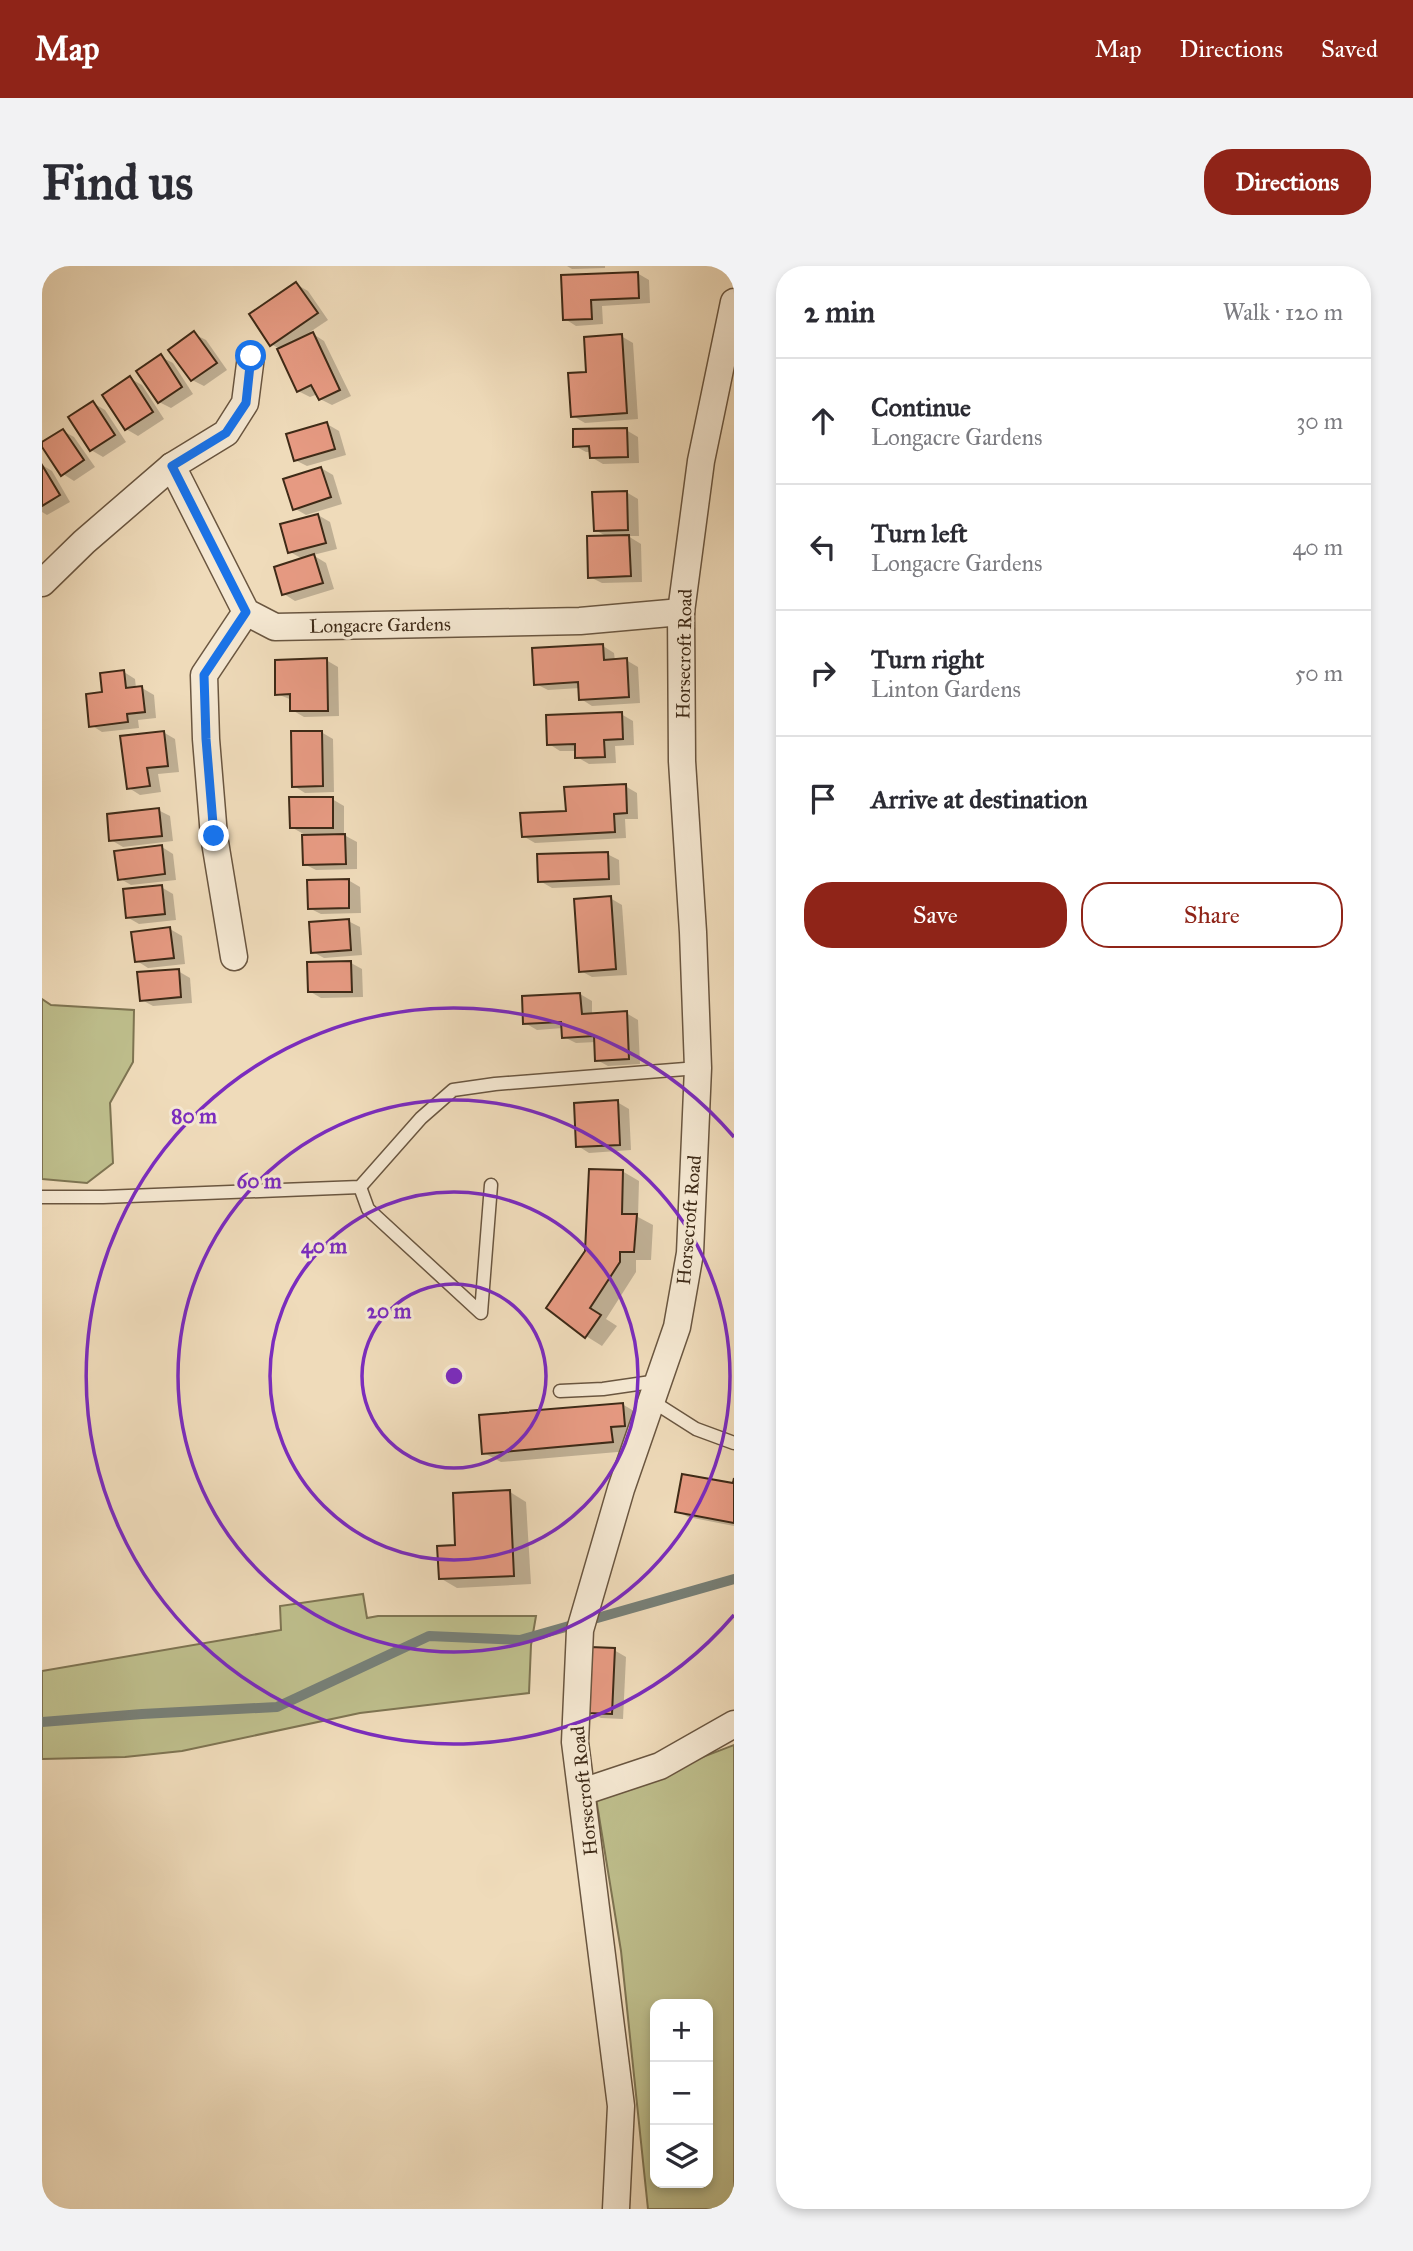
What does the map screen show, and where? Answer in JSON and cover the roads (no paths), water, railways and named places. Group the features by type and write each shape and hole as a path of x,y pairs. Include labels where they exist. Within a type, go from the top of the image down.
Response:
{"street":[{"name":"Horsecroft Road","path":"617,2209 621,2106 575,1742 580,1630 621,1489 677,1327 690,1253 698,1068 682,761 681,612 701,461 734,302"},
{"path":"42,583 84,542 172,466 226,433 246,403 251,356"},
{"path":"172,466 246,612 204,675 214,836 234,957"},
{"name":"Longacre Gardens","path":"246,612 275,627 580,621 681,612"},
{"path":"582,1792 660,1766 734,1724"}],"lane":[{"path":"42,1197 359,1187 421,1118 453,1090 698,1068"},
{"path":"359,1187 368,1209 481,1313 491,1185"},
{"path":"560,1391 655,1391 696,1429 734,1443"}],"waterway":[{"path":"42,1722 277,1707 429,1636 520,1640 734,1579"}]}
